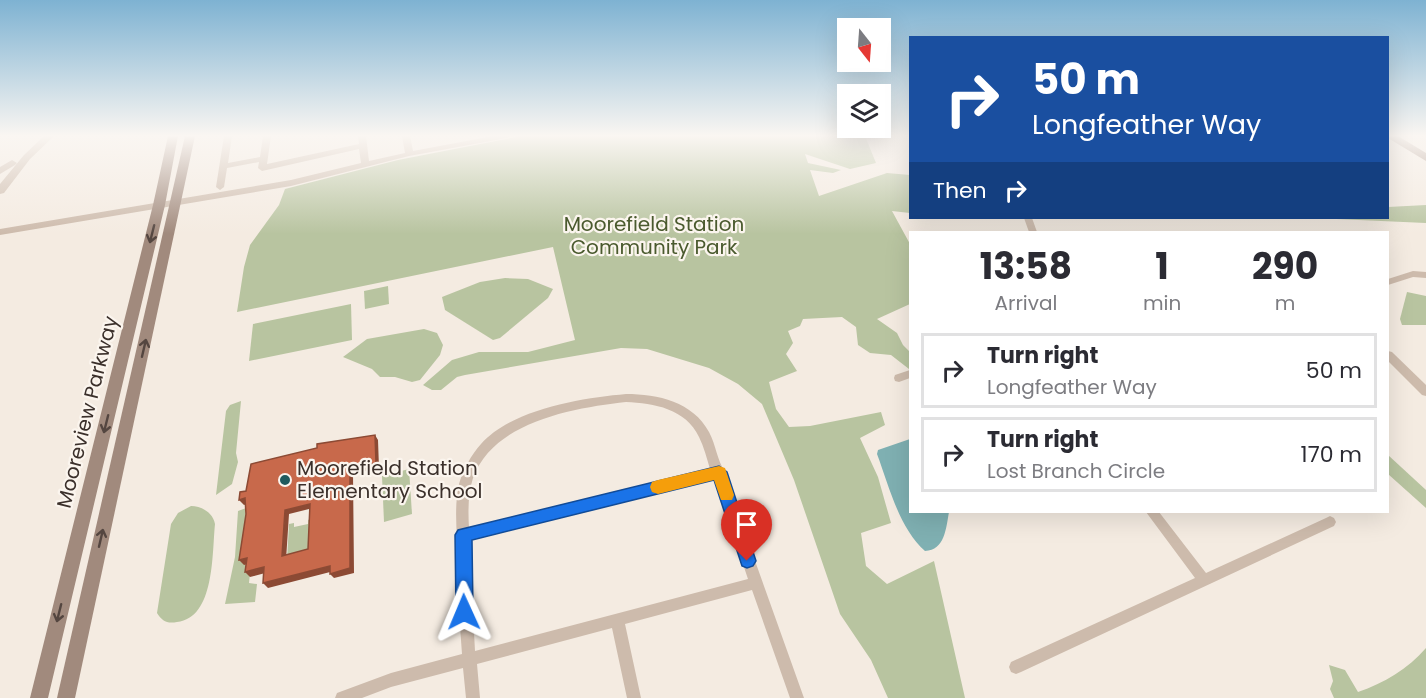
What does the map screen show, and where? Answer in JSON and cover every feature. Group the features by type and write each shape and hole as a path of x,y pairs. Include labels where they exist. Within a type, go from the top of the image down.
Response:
{"main road":[{"name":"Mooreview Parkway","path":"39,698 166,169"},
{"name":"Mooreview Parkway","path":"66,698 183,169"}],"street":[{"path":"1,190 2,180 9,169"},
{"path":"1,190 19,169"},
{"path":"220,188 224,169"},
{"path":"0,232 291,183 350,169"},
{"path":"1389,282 1413,274 1426,275"},
{"path":"1389,356 1426,392"},
{"path":"898,378 909,374"},
{"path":"473,698 468,660 463,535 464,489 478,455 496,436 540,414 625,396 647,398 666,404 686,415 699,427 708,442 754,583 797,698"},
{"path":"463,535 719,472"},
{"path":"1153,513 1205,580"},
{"path":"1016,667 1330,522"},
{"path":"342,698 392,680 754,583"},
{"path":"617,619 634,698"}],"green space":[{"name":"Moorefield Station Community Park","path":"365,169 841,170 833,173 810,170 819,196 887,173 909,175 909,213 892,211 909,242 909,304 877,319 897,333 909,351 909,369 891,355 870,353 858,345 856,327 842,317 803,319 800,326 788,331 793,343 786,354 797,371 769,382 776,409 789,427 810,426 881,412 885,425 860,438 878,477 891,523 861,533 866,566 887,584 934,561 965,698 888,698 871,660 840,614 794,480 762,404 738,384 709,368 647,349 621,348 465,375 457,377 441,390 432,390 423,385 452,360 479,352 528,352 575,340 553,247 237,312 250,245 279,205 285,189"},
{"path":"1426,205 1426,223 1336,219 1389,219 1389,207"},
{"path":"505,278 528,279 553,289 548,298 500,338 493,340 445,310 442,297 480,282"},
{"path":"388,286 389,304 365,309 364,291"},
{"path":"1407,292 1426,296 1426,325 1402,325 1400,319"},
{"path":"351,304 352,340 249,361 253,324"},
{"path":"424,329 437,333 443,345 440,355 420,380 412,382 395,377 380,377 372,369 343,357 367,339"},
{"path":"241,401 236,453 238,462 232,484 216,495 226,411 230,405"},
{"path":"1389,456 1426,490 1426,508 1389,475"},
{"path":"409,469 412,514 384,522 382,476"},
{"path":"191,506 206,511 215,524 212,567 205,597 199,609 189,618 170,623 163,620 157,613 171,524 178,513"},
{"path":"249,507 244,564 251,563 249,583 257,584 255,602 225,604 235,557 238,511"},
{"path":"313,518 312,554 287,560 289,524 294,523 294,527 308,524 308,520"},
{"path":"1426,648 1426,698 1334,698 1330,689 1333,681 1329,665 1345,670 1358,692 1395,674"}],"water":[{"path":"909,439 909,513 949,513 941,542 932,550 925,551 908,531 891,493 877,454 878,450"}],"building":[{"name":"Moorefield Station Elementary School","path":"375,435 376,463 350,469 350,568 330,574 330,566 263,583 264,567 245,572 247,558 239,560 246,514 245,498 239,500 240,492 246,491 251,464 317,448 317,444","holes":["310,504 308,549 282,556 285,510"]}],"slow traffic":[{"path":"658,487 719,472 726,495"}],"place":[{"name":"Moorefield Station Elementary School","path":"285,480"}],"route":[{"path":"464,612 463,535 719,472 747,561"}]}
